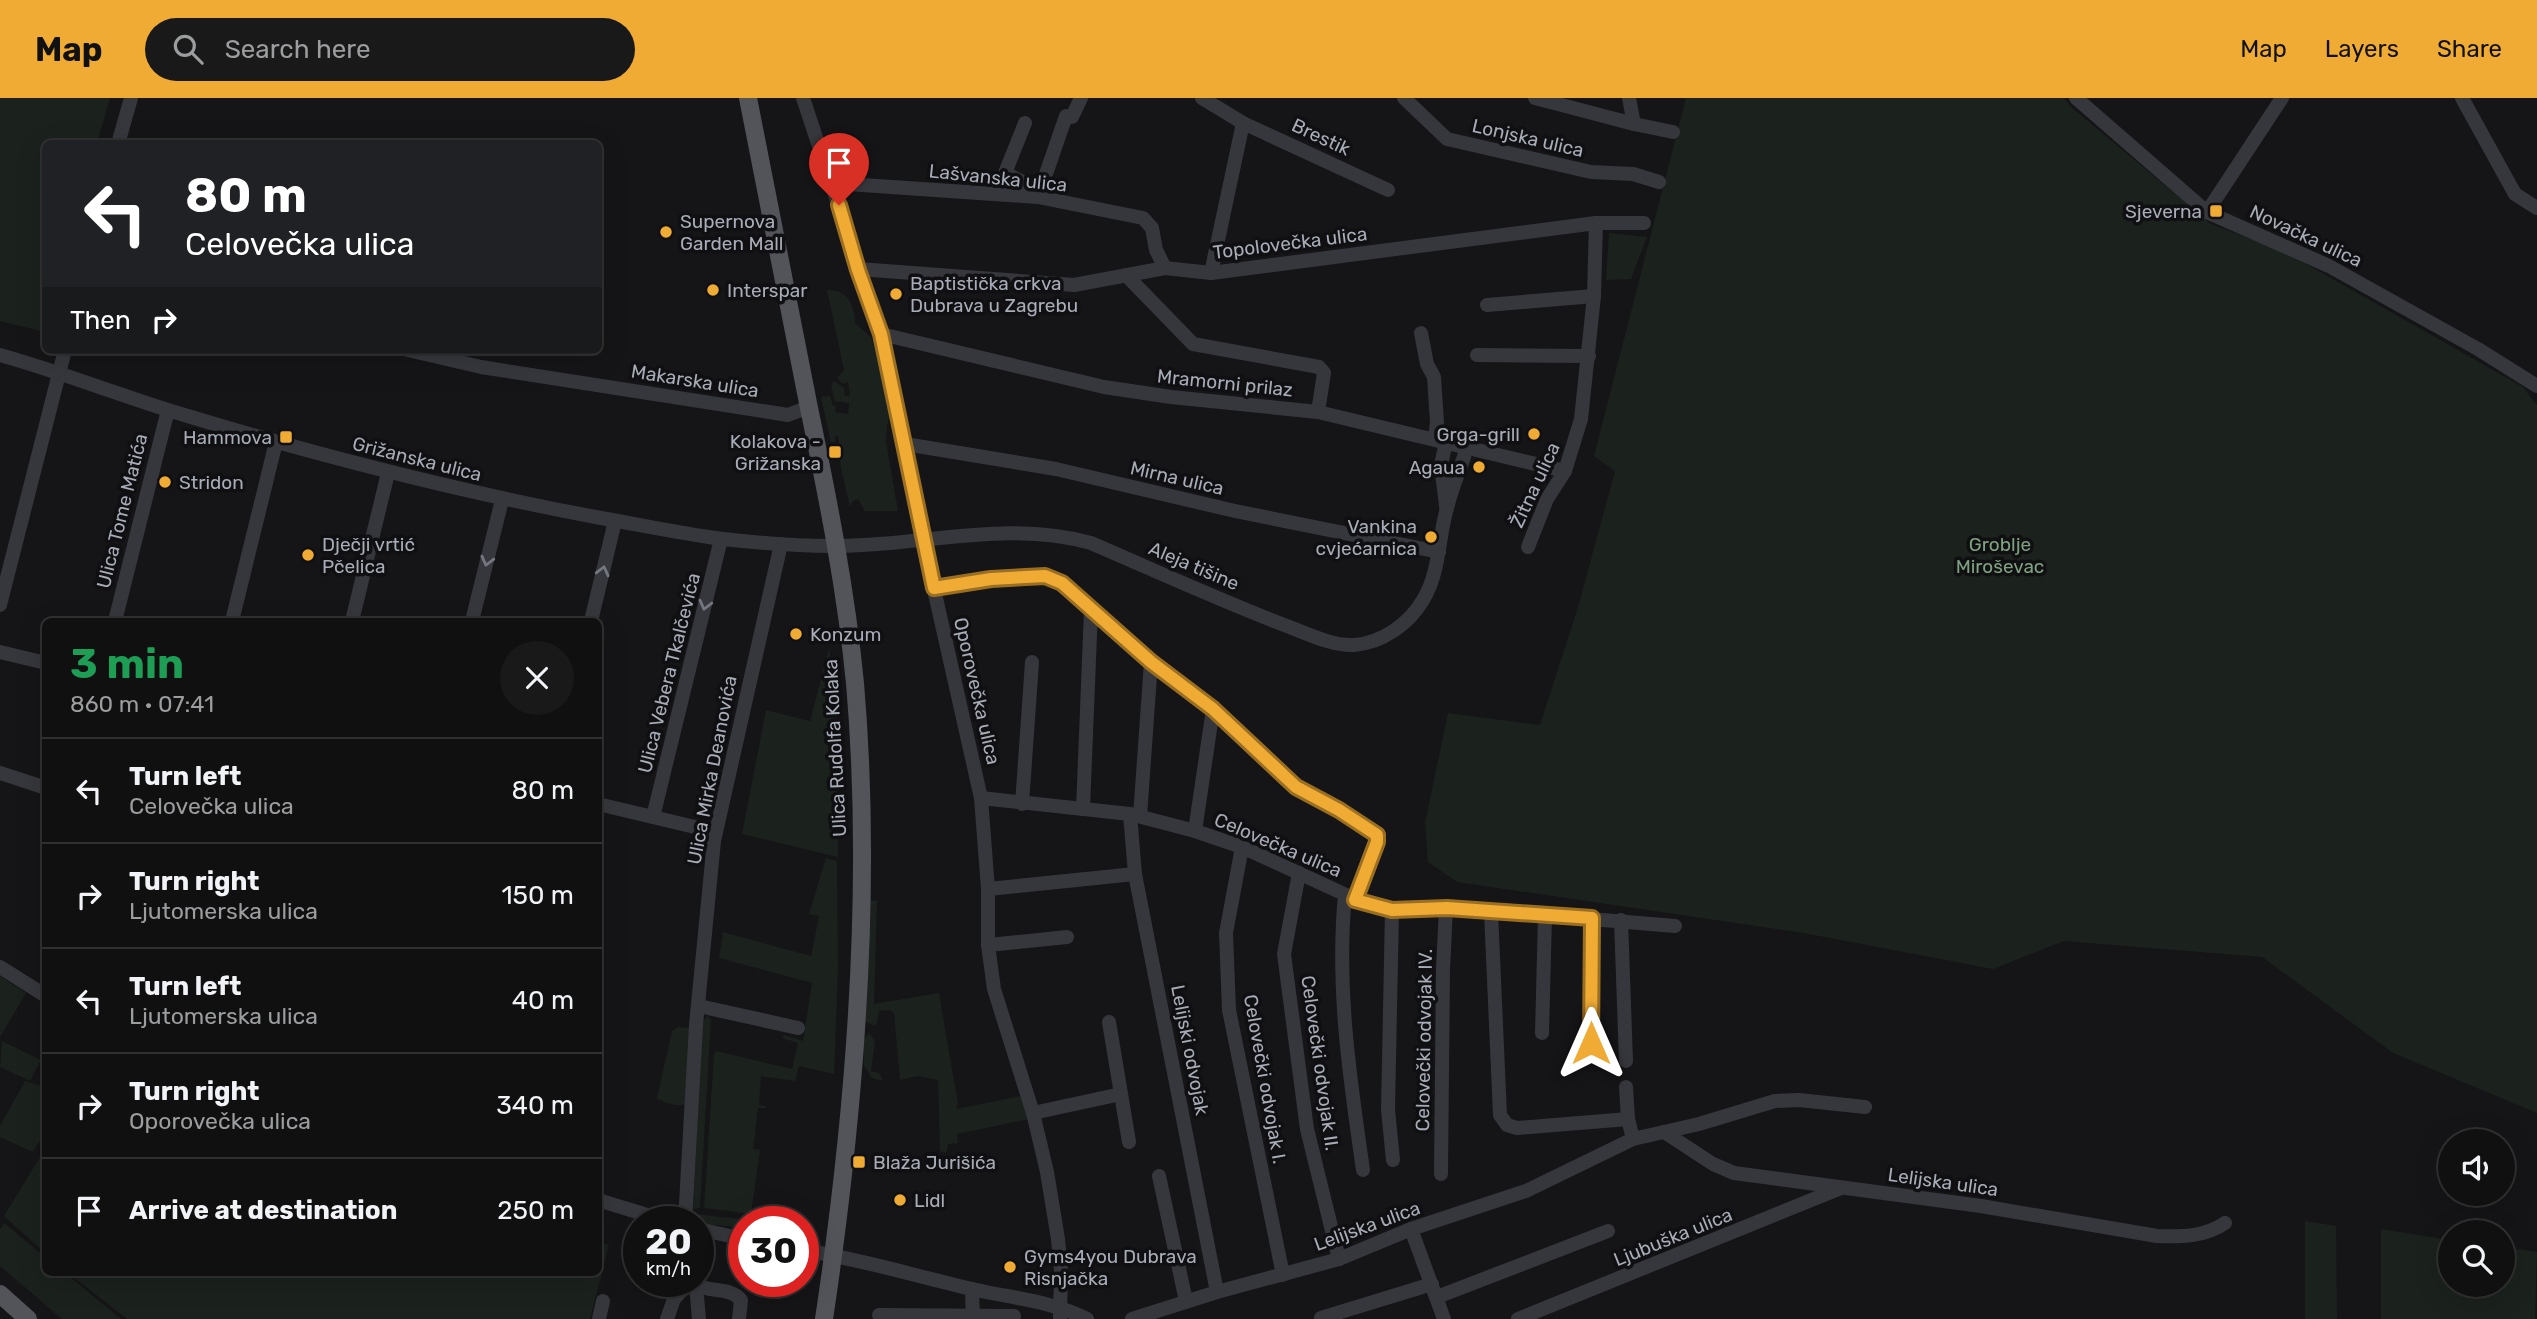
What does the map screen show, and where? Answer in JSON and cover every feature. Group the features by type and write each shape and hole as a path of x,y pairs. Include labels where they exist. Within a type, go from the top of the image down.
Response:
{"main road":[{"name":"Ulica Rudolfa Kolaka","path":"748,98 837,544 855,683 862,860 852,1079 824,1319"},
{"path":"0,1294 28,1319"}],"street":[{"path":"119,140 131,98"},
{"name":"Oporovečka ulica","path":"803,98 881,334 981,798 988,889 988,945 994,989 1004,1028 1033,1113 1047,1172 1057,1230 1060,1312"},
{"path":"1025,123 1005,173 1039,194 1069,117 1081,98"},
{"name":"Brestik","path":"1202,98 1243,122 1388,190"},
{"name":"Lonjska ulica","path":"1404,98 1447,139 1591,172 1633,174 1659,182"},
{"path":"1535,98 1673,132"},
{"path":"1629,98 1634,124"},
{"name":"Novačka ulica","path":"2076,98 2207,212 2329,266 2478,349 2537,386"},
{"path":"2207,212 2282,98"},
{"path":"2462,98 2515,194 2537,208"},
{"path":"1211,273 1243,122"},
{"name":"Lašvanska ulica","path":"833,183 1039,194 1143,218 1152,228 1156,250 1165,268"},
{"name":"Topolovečka ulica","path":"858,270 1074,285 1165,268 1211,273 1596,223 1644,223"},
{"name":"Žitna ulica","path":"1528,547 1547,499 1565,471 1581,419 1594,296 1596,223"},
{"path":"1126,275 1193,344 1319,367 1324,373 1318,412"},
{"path":"1487,305 1594,296"},
{"name":"Aleja tišine","path":"1421,333 1427,365 1434,377 1446,509"},
{"name":"Mramorni prilaz","path":"881,334 1104,387 1171,397 1318,412 1565,471"},
{"path":"0,604 64,354"},
{"name":"Makarska ulica","path":"425,354 481,367 788,415 809,407"},
{"name":"Grižanska ulica","path":"0,355 167,410 276,442 388,473 502,500 720,539 780,544 837,544"},
{"path":"1477,355 1589,356"},
{"name":"Ulica Tome Matića","path":"116,618 167,410"},
{"path":"233,618 276,442"},
{"name":"Mirna ulica","path":"905,444 1056,469 1236,511 1439,552"},
{"name":"Aleja tišine","path":"837,544 859,546 1008,532 1049,533 1091,543 1267,619 1326,640 1353,645 1383,637 1395,630 1415,612 1428,592 1439,552 1446,509 1467,447"},
{"path":"353,618 388,473"},
{"path":"473,618 502,500"},
{"path":"592,618 615,520"},
{"name":"Ulica Vebera Tkalčevića","path":"653,817 720,539"},
{"name":"Ulica Mirka Deanovića","path":"686,1206 699,1006 716,832 780,544"},
{"path":"934,588 991,579 1045,576 1062,583 1151,662 1213,709 1296,787 1339,810 1377,835 1377,842 1350,897 1341,937 1348,1046 1363,1170"},
{"path":"1083,809 1091,610"},
{"path":"0,652 42,662"},
{"path":"1022,804 1032,662"},
{"name":"Lelijski odvojak","path":"1151,662 1135,815 1135,874 1217,1292"},
{"path":"1195,831 1213,709"},
{"path":"0,774 42,787"},
{"name":"Celovečka ulica","path":"981,798 1135,815 1195,831 1242,847 1350,897 1392,910 1447,908 1675,926"},
{"path":"602,805 716,832"},
{"name":"Celovečki odvojak I.","path":"1242,847 1226,933 1229,1010 1283,1275"},
{"name":"Celovečki odvojak II.","path":"1299,873 1284,954 1307,1129 1339,1259"},
{"path":"988,889 1135,874"},
{"name":"Celovečki odvojak IV.","path":"1441,1174 1443,970 1447,908"},
{"path":"1392,910 1388,1110 1394,1160"},
{"path":"1492,912 1500,1115 1507,1125 1517,1128 1628,1119"},
{"path":"1542,1033 1545,916"},
{"path":"1591,1043 1592,918"},
{"path":"1621,920 1626,1061"},
{"path":"988,945 1067,937"},
{"path":"0,967 42,993"},
{"path":"699,1006 797,1028"},
{"path":"1109,1022 1129,1142"},
{"path":"1626,1087 1628,1119 1633,1139"},
{"path":"1033,1113 1121,1094"},
{"name":"Lelijska ulica","path":"1132,1319 1217,1292 1339,1259 1410,1229 1526,1191 1633,1139 1774,1101 1810,1101 1865,1107"},
{"name":"Lelijska ulica","path":"1664,1132 1713,1164 1734,1173 1981,1206 2157,1236 2177,1237 2207,1232 2225,1223"},
{"path":"1159,1176 1186,1301"},
{"name":"Ljubuška ulica","path":"1518,1319 1842,1188"},
{"path":"602,1201 623,1208"},
{"path":"1410,1229 1444,1319"},
{"path":"1321,1318 1434,1291 1608,1231"},
{"path":"819,1253 1087,1319"},
{"path":"714,1288 735,1293 741,1300 739,1319"},
{"path":"972,1289 973,1318"},
{"path":"667,1319 676,1297"},
{"path":"695,1297 699,1319"},
{"path":"599,1319 603,1301"},
{"path":"879,1315 973,1318 1014,1316"}],"green space":[{"path":"0,98 110,98 98,140 42,140 42,331 0,321"},
{"name":"Groblje Miroševac","path":"1686,98 2064,98 2070,106 2211,224 2285,252 2523,387 2537,405 2537,1113 2393,1053 2262,957 2064,941 1993,969 1804,933 1457,882 1428,862 1425,823 1448,713 1540,725 1578,607 1615,471 1594,456"},
{"path":"1609,233 1647,237 1631,279 1606,280"},
{"path":"827,290 845,295 851,304 855,323 871,337 886,385 890,416 886,442 898,511 865,511 858,499 852,502 850,507 841,468 838,436 835,436 835,442 831,443 821,397 830,396 833,406 836,406 835,412 848,414 849,403 835,401 831,386 834,381 844,388 845,396 850,395 848,382 843,384 837,378 844,370"},
{"path":"829,648 837,702 838,857 742,834 766,710 810,721"},
{"path":"826,858 837,861 838,969 834,1074 799,1066 795,1081 761,1076 759,1105 766,1108 758,1108 753,1149 760,1150 752,1206 728,1206 728,1211 704,1206 714,1054 716,1051 792,1069 798,1043 782,1038 784,1035 803,1041 812,983 719,958 723,932 811,956 819,916 809,914"},
{"path":"869,900 877,901 874,1004 939,993 958,1104 956,1109 1021,1096 1029,1119 957,1134 958,1143 948,1144 946,1153 940,1151 938,1080 918,1076 900,1080 894,1013 890,1010 879,1011 874,1026 865,1021"},
{"path":"0,976 26,993 0,1037"},
{"path":"707,1016 711,1019 700,1206 693,1206 702,1024"},
{"path":"678,1027 688,1028 690,1031 686,1104 679,1105 657,1098 672,1031"},
{"path":"869,1033 875,1040 871,1071 879,1073 883,1081 872,1078 864,1066 863,1040"},
{"path":"2,1041 41,1060 30,1081 0,1067"},
{"path":"25,1081 42,1086 42,1137 33,1152 0,1137 0,1126"},
{"path":"42,1154 42,1250 4,1216"},
{"path":"714,1216 728,1218 728,1226 714,1225"},
{"path":"2305,1221 2336,1226 2337,1319 2305,1319"},
{"path":"4,1223 42,1255 42,1276 69,1276 121,1319 62,1319 0,1266 0,1229"},
{"path":"2381,1229 2438,1238 2438,1297 2515,1297 2515,1249 2537,1252 2535,1319 2381,1319"},
{"path":"602,1243 609,1245 602,1272"},
{"path":"72,1276 601,1276 590,1319 127,1319"}],"place":[{"name":"Sjeverna","path":"2216,211"},
{"name":"Supernova Garden Mall","path":"666,232"},
{"name":"Interspar","path":"713,290"},
{"name":"Baptistička crkva Dubrava u Zagrebu","path":"896,294"},
{"name":"Grga-grill","path":"1534,434"},
{"name":"Hammova","path":"286,437"},
{"name":"Kolakova - Grižanska","path":"835,452"},
{"name":"Agaua","path":"1479,467"},
{"name":"Stridon","path":"165,482"},
{"name":"Vankina cvjećarnica","path":"1431,537"},
{"name":"Dječji vrtić Pčelica","path":"308,555"},
{"name":"Konzum","path":"796,634"},
{"name":"Blaža Jurišića","path":"859,1162"},
{"name":"Lidl","path":"900,1200"},
{"name":"Gyms4you Dubrava Risnjačka","path":"1010,1267"}],"route":[{"path":"839,205 881,334 934,588 991,579 1045,576 1062,583 1151,662 1213,709 1296,787 1339,810 1377,835 1377,842 1355,900 1392,910 1447,908 1592,918 1591,1043"}]}
